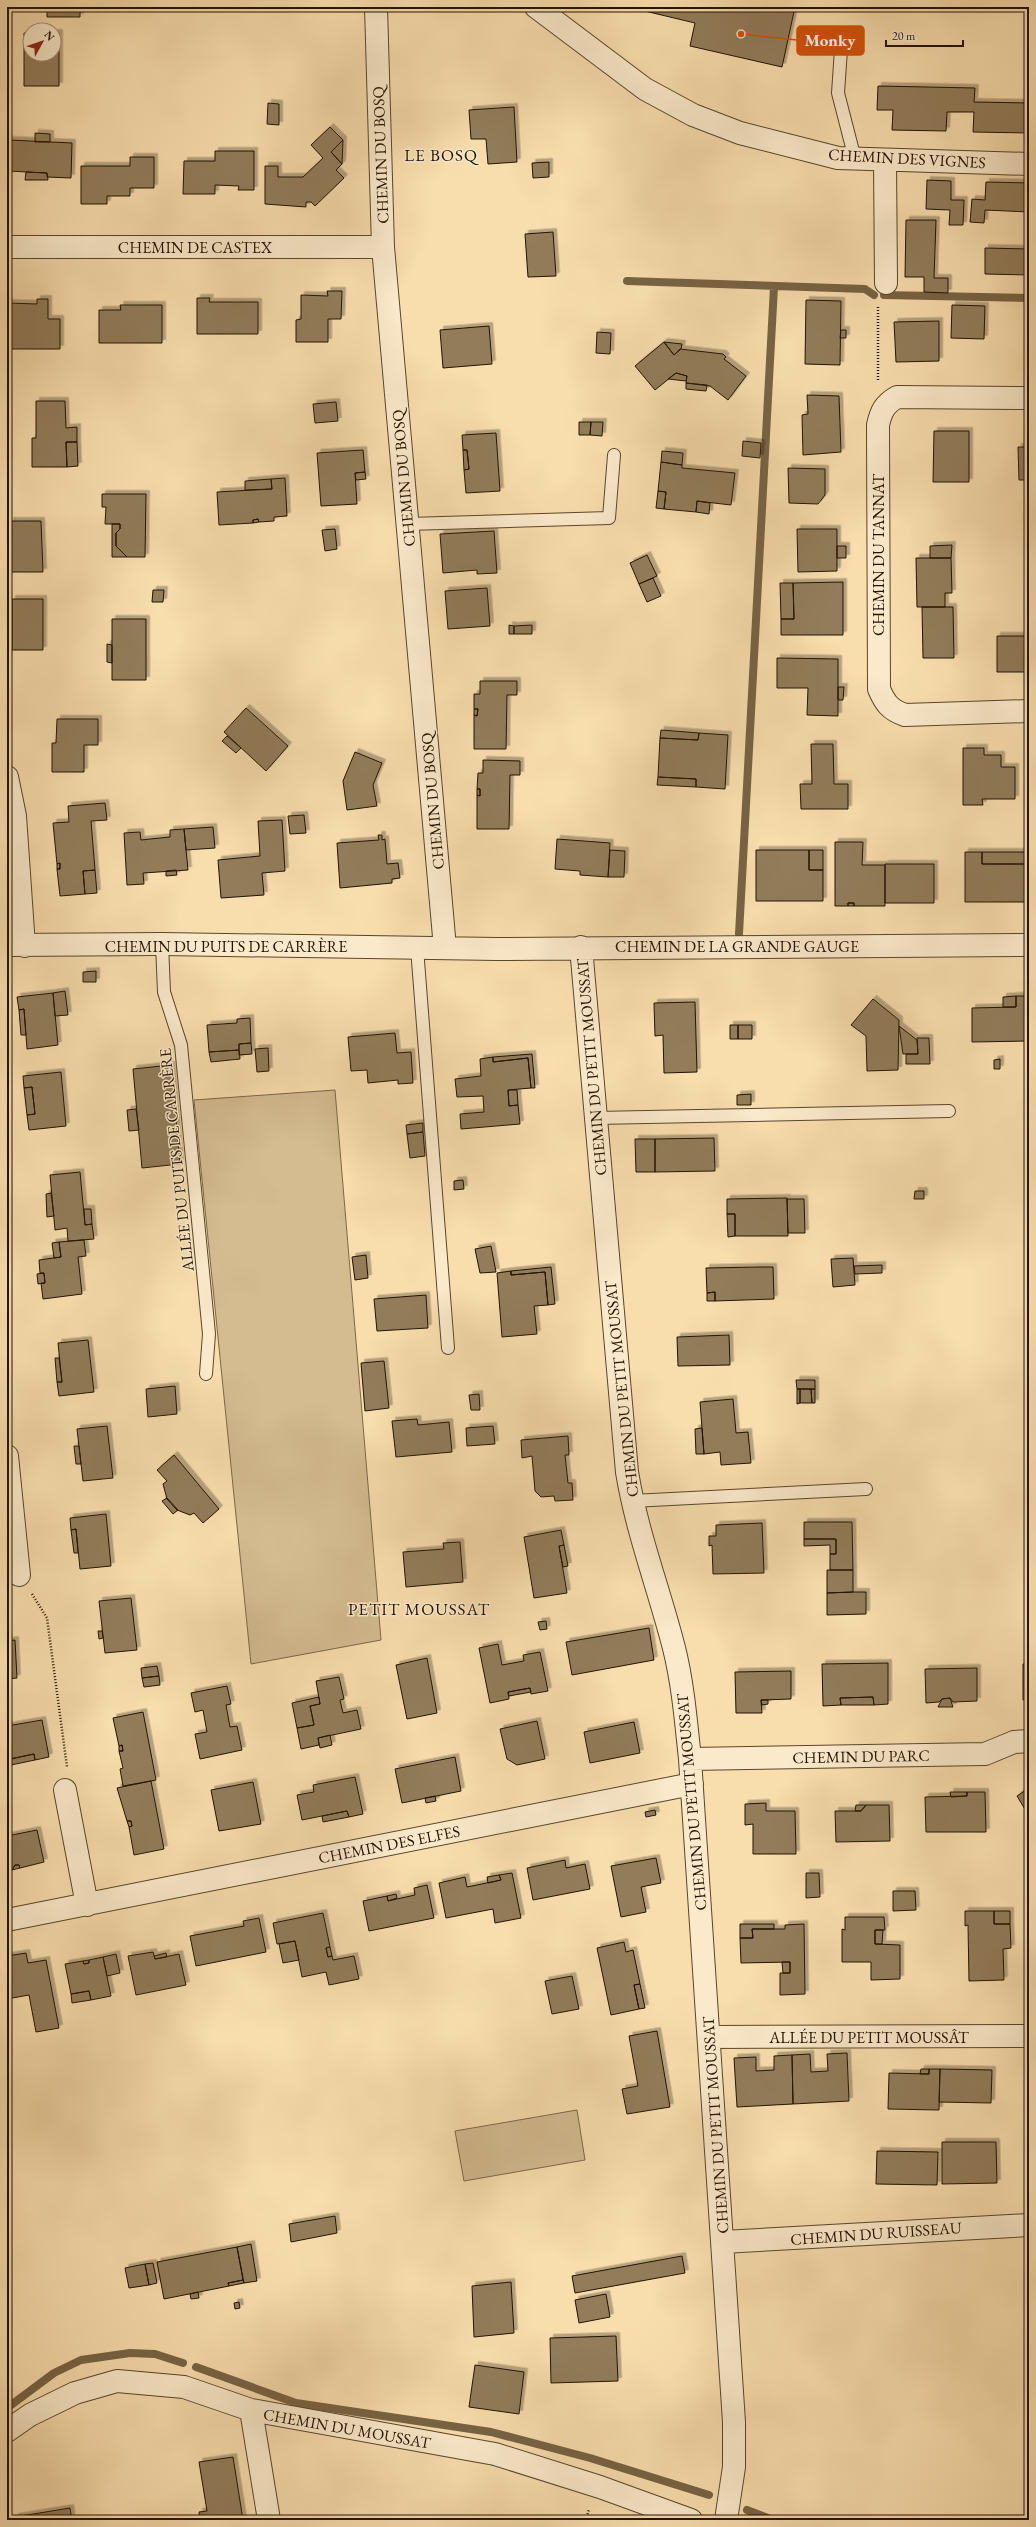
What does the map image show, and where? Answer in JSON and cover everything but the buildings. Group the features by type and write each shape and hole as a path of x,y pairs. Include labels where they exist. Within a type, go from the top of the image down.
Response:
{"street":[{"name":"CHEMIN DU BOSQ","path":"376,7 383,246 445,948"},
{"name":"CHEMIN DES VIGNES","path":"536,7 645,89 693,115 754,137 838,158 1029,164"},
{"path":"885,160 886,283"},
{"name":"CHEMIN DE CASTEX","path":"7,247 383,246"},
{"path":"888,402 897,397 1029,398"},
{"name":"CHEMIN DU TANNAT","path":"888,402 881,412 878,425 879,689 885,702 891,709 905,715 1029,711"},
{"path":"7,778 14,816 16,946"},
{"name":"CHEMIN DU PUITS DE CARRÈRE","path":"16,946 162,944 445,948"},
{"name":"CHEMIN DE LA GRANDE GAUGE","path":"445,948 1029,945"},
{"name":"CHEMIN DU PETIT MOUSSAT","path":"581,947 626,1465 632,1501 674,1649 683,1695 690,1759 734,2422 734,2467 726,2520"},
{"path":"7,1456 19,1575"},
{"name":"CHEMIN DU PARC","path":"690,1759 985,1754 1014,1742 1029,1741"},
{"name":"CHEMIN DES ELFES","path":"7,1920 692,1784"},
{"path":"65,1790 87,1905"},
{"name":"ALLÉE DU PETIT MOUSSÂT","path":"709,2037 1029,2036"},
{"name":"CHEMIN DU RUISSEAU","path":"723,2242 1029,2225"},
{"name":"CHEMIN DU MOUSSAT","path":"7,2431 30,2415 75,2393 117,2381 184,2387 251,2410 495,2454 600,2487 691,2520"},
{"path":"251,2410 269,2520"}],"lane":[{"path":"842,35 838,93 854,159"},
{"path":"408,524 609,518 614,455"},
{"name":"ALLÉE DU PUITS DE CARRÈRE","path":"162,944 164,992 182,1053 209,1334 206,1374"},
{"path":"417,948 448,1348"},
{"path":"595,1118 949,1111"},
{"path":"632,1501 866,1489"}],"path":[{"path":"886,283 878,293 878,381 888,402"},
{"path":"19,1575 47,1618 67,1760 65,1790"}],"shaded area":[{"path":"335,1090 381,1640 251,1664 194,1100"},
{"path":"577,2110 585,2160 464,2181 455,2131"}],"waterway":[{"path":"627,281 865,289 874,295"},
{"path":"739,934 774,287"},
{"path":"884,295 1029,298"},
{"path":"7,2408 54,2373 81,2360 130,2353 155,2354 183,2363"},
{"path":"196,2367 296,2403 491,2432 590,2458 709,2495"},
{"path":"747,2510 773,2520"}],"place":[{"name":"Monky","path":"741,34"}],"district":[{"name":"LE BOSQ","path":"441,155"},
{"name":"PETIT MOUSSAT","path":"419,1609"}]}
